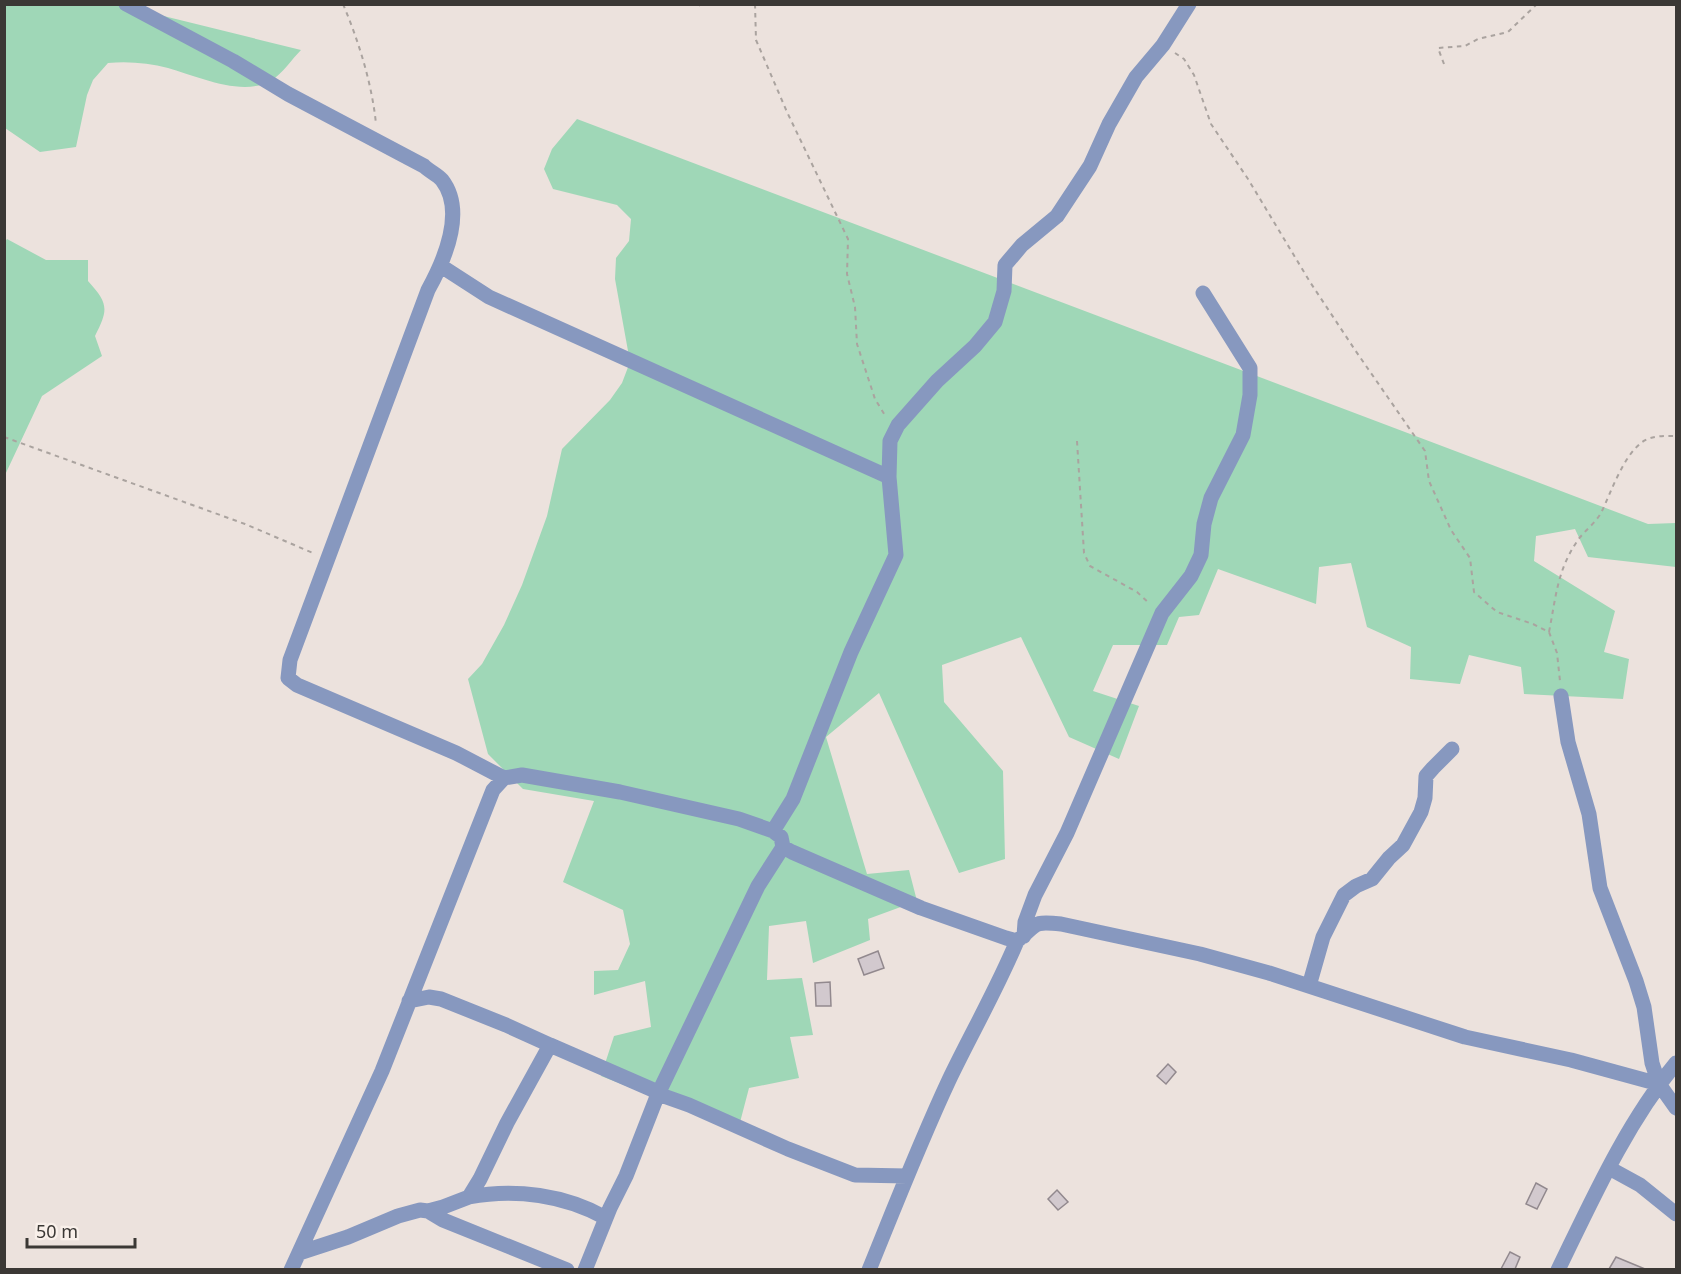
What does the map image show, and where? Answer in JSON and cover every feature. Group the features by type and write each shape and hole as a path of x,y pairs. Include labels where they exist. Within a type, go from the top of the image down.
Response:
{"street":[{"path":"126,4 424,166 442,180 452,202 450,238 441,266 428,290 327,559 290,660 288,678 297,685 456,753 504,778 522,775 620,792 739,819 773,831 781,837 783,847 758,886 658,1094 626,1176 585,1269"},
{"path":"773,831 793,799 851,652 896,555 889,477 890,441 898,425 937,381 975,346 994,322 1004,291 1005,265 1022,245 1057,216 1090,166 1109,124 1136,77 1163,45 1189,4"},
{"path":"441,266 489,297 889,477"},
{"path":"869,1269 948,1082 1021,938 1035,895 1077,812 1112,725 1162,613 1191,576 1201,555 1204,524 1209,507 1243,435 1250,395 1250,368 1203,293"},
{"path":"1561,696 1568,742 1589,814 1600,888 1644,1007 1652,1063 1659,1084 1677,1108"},
{"path":"1309,986 1323,938 1344,895 1356,886 1372,879 1403,844 1421,812 1425,798 1426,776 1452,749"},
{"path":"291,1269 376,1086 493,790 504,778"},
{"path":"783,847 921,908 1021,938"},
{"path":"1021,938 1039,922 1061,924 1200,954 1465,1036 1571,1060 1659,1084"},
{"path":"409,1001 429,997 441,999 506,1024 658,1094 689,1104 788,1149 855,1175 907,1176"},
{"path":"469,1197 550,1045"},
{"path":"1558,1269 1608,1168 1659,1084 1677,1063"},
{"path":"1608,1168 1640,1185 1677,1214"},
{"path":"299,1253 348,1237 398,1216 420,1210 428,1211 457,1203 469,1197 490,1193 557,1198 587,1207 606,1218"},
{"path":"428,1211 443,1220 567,1269"}],"path":[{"path":"343,4 352,26 374,104 378,142"},
{"path":"755,4 756,40 848,239 848,274 855,307 857,344 875,399 895,432"},
{"path":"1444,64 1438,48 1465,46 1478,39 1508,32 1537,4"},
{"path":"1163,45 1184,59 1194,75 1211,124 1248,179 1310,282 1425,451 1429,481 1451,530 1470,558 1474,592 1497,612 1549,632"},
{"path":"1561,696 1557,653 1549,632 1559,576 1579,538 1601,514 1612,486 1641,442 1660,436 1677,436"},
{"path":"4,437 245,524 327,559"},
{"path":"1077,441 1084,553 1090,566 1137,592 1162,613"}],"green space":[{"path":"4,5 119,5 301,50 276,78 248,87 220,84 153,65 131,62 108,63 93,80 87,95 76,147 40,152 5,128"},
{"path":"577,119 1648,524 1676,523 1676,567 1588,557 1575,529 1536,536 1534,561 1615,611 1604,652 1629,659 1623,699 1524,694 1521,667 1469,655 1460,684 1410,679 1411,647 1367,627 1351,563 1319,567 1316,604 1218,569 1199,615 1179,617 1167,645 1113,645 1093,691 1139,706 1119,759 1069,737 1021,637 942,665 944,702 1003,771 1005,859 959,873 879,693 826,737 867,874 909,870 917,901 868,919 870,940 813,963 806,921 769,926 767,980 802,978 813,1035 790,1037 799,1078 749,1088 738,1130 601,1076 614,1036 651,1027 645,981 594,995 594,971 618,970 630,944 623,910 563,882 594,801 523,789 488,754 468,679 482,664 504,625 522,585 547,516 562,449 610,400 622,383 630,362 615,279 616,258 629,241 631,219 617,205 553,189 544,169 552,149"},
{"path":"7,239 46,260 88,260 88,281 103,301 104,313 95,336 102,356 42,396 5,475 4,243"}],"building":[{"path":"878,951 884,968 864,975 858,959"},
{"path":"830,982 831,1006 816,1006 815,983"},
{"path":"1168,1064 1176,1072 1166,1084 1157,1076"},
{"path":"1536,1183 1547,1189 1537,1209 1526,1204"},
{"path":"1057,1190 1068,1202 1058,1210 1048,1199"},
{"path":"1510,1252 1520,1257 1515,1269 1501,1269"},
{"path":"1616,1257 1645,1269 1609,1269"}]}
